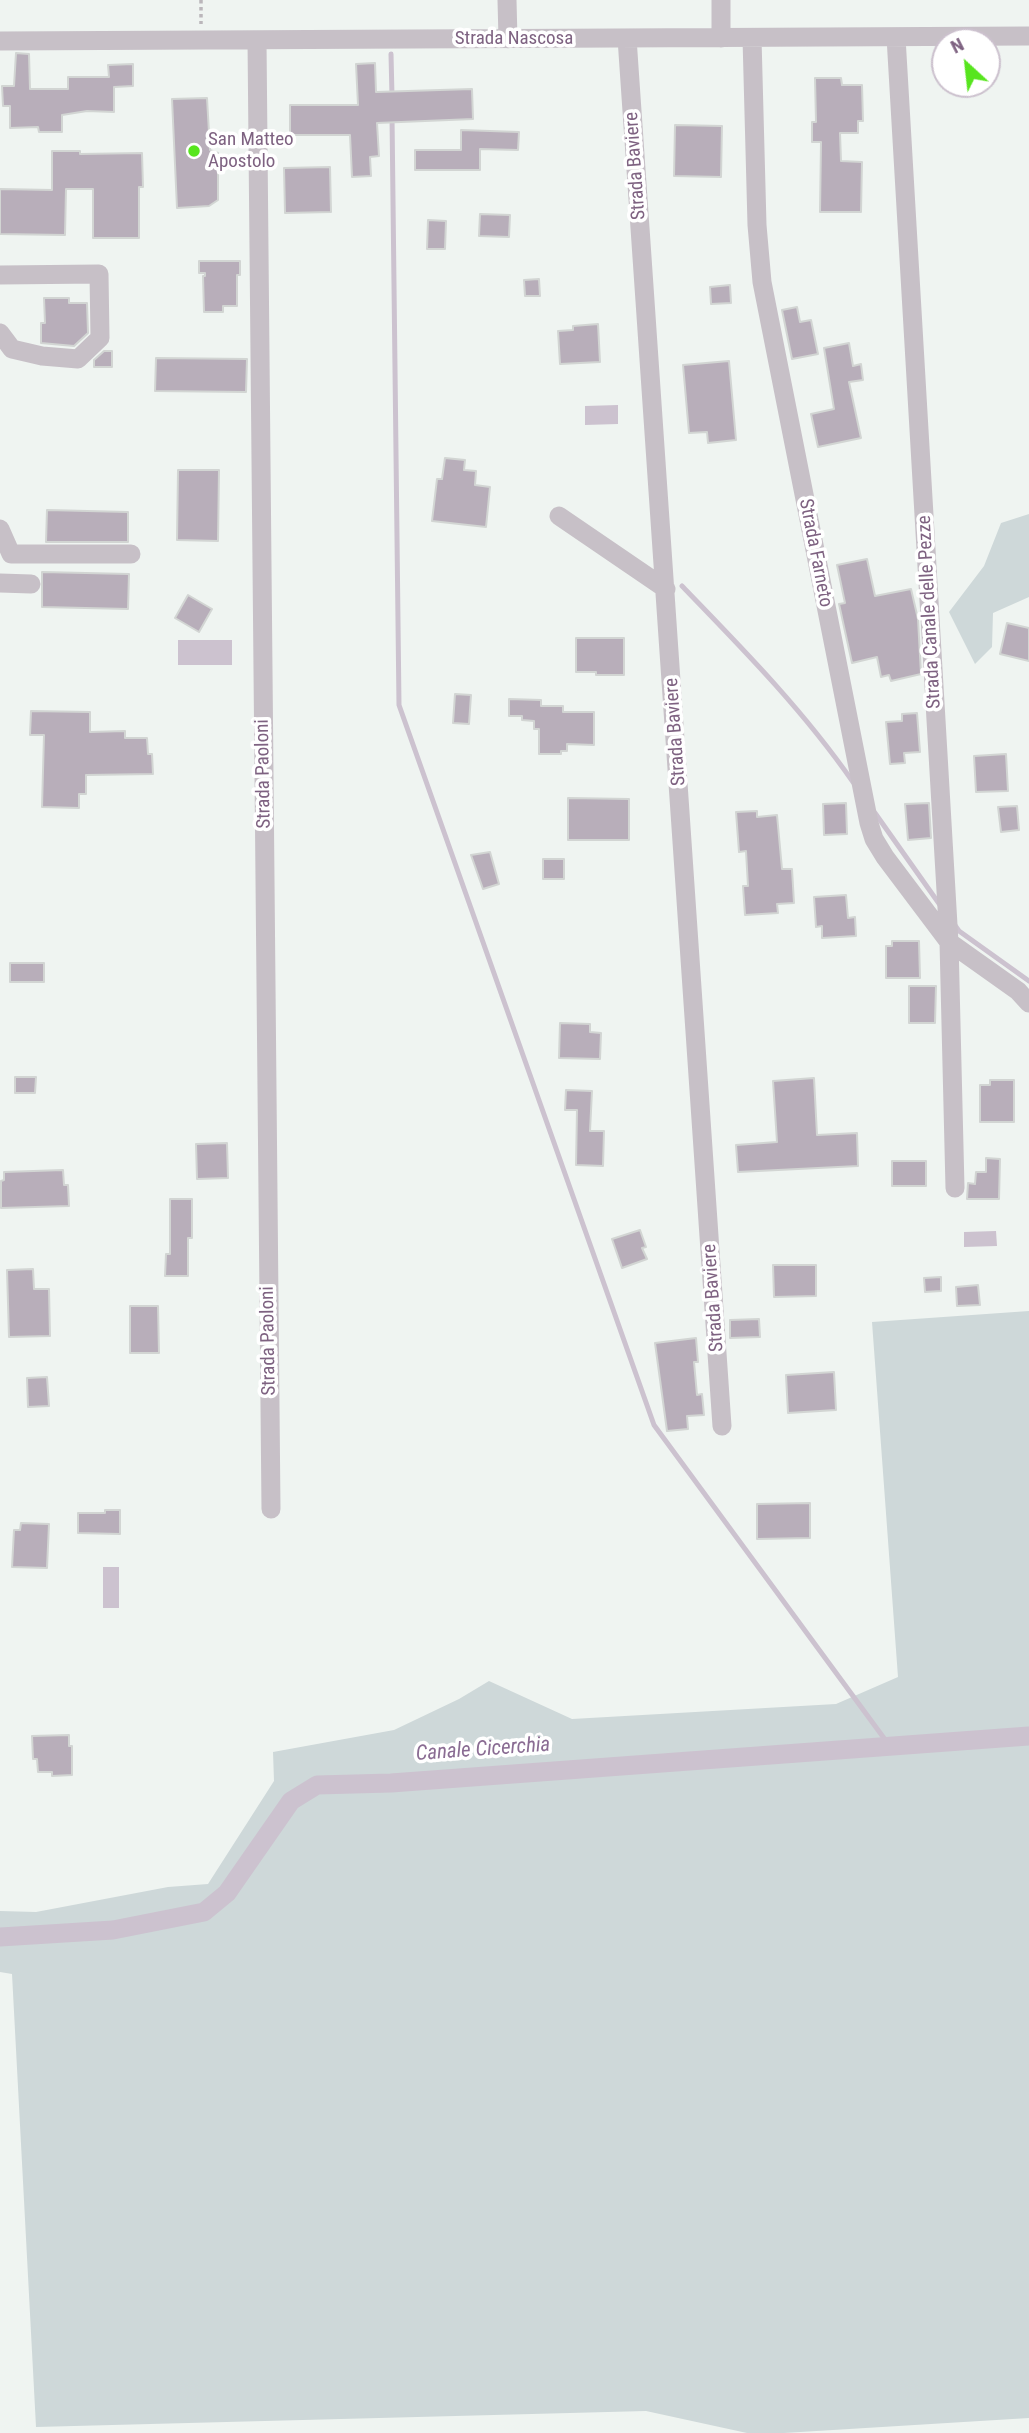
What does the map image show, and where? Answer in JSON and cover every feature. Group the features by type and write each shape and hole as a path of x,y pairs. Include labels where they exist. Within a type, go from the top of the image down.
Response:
{"street":[{"path":"507,0 508,39"},
{"path":"721,0 721,38"},
{"name":"Strada Nascosa","path":"0,41 1029,36"},
{"name":"Strada Canale delle Pezze","path":"896,37 947,896 955,1188"},
{"name":"Strada Baviere","path":"627,38 722,1426"},
{"name":"Strada Farneto","path":"752,38 757,225 762,282 871,831 881,852 949,942 1018,991 1029,1003"},
{"name":"Strada Paoloni","path":"257,40 271,1509"},
{"path":"0,275 99,274 100,338 78,359 42,356 4,346"},
{"path":"559,516 666,589"},
{"path":"0,529 11,554 2,583 31,584"},
{"path":"11,554 131,554"}],"shaded area":[{"path":"618,405 618,424 585,425 585,406"},
{"path":"1029,514 1029,597 993,613 992,647 975,664 949,612 984,566 1001,523"},
{"path":"178,640 232,640 232,665 178,665"},
{"path":"996,1231 997,1246 964,1247 964,1232"},
{"path":"1029,1311 1029,2418 784,2433 747,2433 646,2411 36,2427 12,1974 0,1972 0,1911 36,1912 168,1887 208,1884 274,1781 273,1752 394,1730 459,1699 489,1681 572,1719 836,1704 898,1677 872,1322"},
{"path":"103,1567 119,1567 119,1608 103,1608"}],"building":[{"path":"16,53 29,54 30,89 68,89 68,77 109,77 108,65 133,64 133,86 114,87 114,112 87,111 62,115 62,132 39,132 38,127 10,128 10,106 3,106 2,86 14,86"},
{"path":"375,63 376,92 472,89 473,119 377,123 379,156 370,157 371,176 352,177 350,135 290,135 290,105 358,105 356,64"},
{"path":"815,78 841,78 842,85 862,85 863,121 858,121 858,133 840,133 841,161 862,162 861,212 820,212 821,142 812,142 812,122 816,122"},
{"name":"San Matteo Apostolo","path":"207,98 210,150 218,153 218,200 209,206 177,208 172,99"},
{"path":"675,125 722,126 721,177 674,176"},
{"path":"461,130 519,132 518,150 480,149 480,170 415,170 415,150 461,150"},
{"path":"52,151 80,151 80,154 142,153 143,187 139,187 139,238 93,238 93,189 66,189 65,235 0,234 0,189 52,190"},
{"path":"330,167 331,212 285,213 284,168"},
{"path":"480,214 510,215 509,237 479,236"},
{"path":"428,220 446,221 445,249 427,249"},
{"path":"199,261 240,261 237,306 223,306 223,312 204,312 205,273 199,273"},
{"path":"539,279 540,296 525,296 524,280"},
{"path":"730,285 731,303 711,304 710,287"},
{"path":"44,298 69,298 69,303 87,303 88,333 74,346 41,343 41,323 45,323"},
{"path":"797,307 800,322 811,320 818,354 792,359 782,310"},
{"path":"598,324 600,362 560,364 558,331 573,330 573,326"},
{"path":"849,343 853,366 861,364 863,380 849,382 861,438 818,447 811,414 834,409 824,348"},
{"path":"104,351 112,351 112,367 94,367 94,360"},
{"path":"156,358 247,359 246,392 155,391"},
{"path":"729,361 736,440 708,443 707,432 689,433 683,365"},
{"path":"445,458 465,460 464,470 476,471 475,485 490,487 486,527 432,521 437,479 442,479"},
{"path":"178,470 219,470 218,541 177,540"},
{"path":"47,510 128,512 128,542 46,542"},
{"path":"867,559 875,596 911,589 918,619 921,674 891,681 889,675 881,677 877,657 852,663 839,604 845,603 837,565"},
{"path":"42,572 129,574 128,609 42,607"},
{"path":"188,595 212,609 199,632 175,618"},
{"path":"1007,623 1029,628 1029,661 1000,654"},
{"path":"576,638 624,638 624,675 576,672"},
{"path":"455,694 471,695 469,724 453,723"},
{"path":"509,699 541,700 541,706 563,706 563,712 594,712 594,745 567,744 567,751 561,751 561,754 539,754 539,729 534,729 534,721 522,720 522,716 509,716"},
{"path":"31,711 90,712 90,732 125,731 125,738 147,738 148,754 152,754 153,774 86,775 86,794 79,794 79,808 42,807 44,735 30,735"},
{"path":"917,713 920,752 904,753 905,763 890,764 886,722 902,721 902,714"},
{"path":"1006,754 1008,791 976,792 974,756"},
{"path":"568,798 629,799 629,840 568,840"},
{"path":"846,803 847,834 824,835 823,804"},
{"path":"929,803 931,838 908,840 905,804"},
{"path":"1017,806 1019,830 1001,832 998,807"},
{"path":"757,811 757,817 777,815 782,869 792,869 794,903 777,904 778,913 745,915 743,886 748,886 746,851 739,852 736,812"},
{"path":"490,852 499,884 483,889 471,855"},
{"path":"543,859 564,859 564,879 543,879"},
{"path":"846,895 848,918 855,917 856,936 822,938 822,926 816,927 814,897"},
{"path":"892,941 919,941 920,978 886,978 886,946 892,946"},
{"path":"10,963 44,963 44,982 10,982"},
{"path":"909,986 936,986 935,1023 909,1023"},
{"path":"560,1023 590,1024 590,1032 601,1033 600,1059 559,1058"},
{"path":"15,1077 36,1077 35,1093 15,1093"},
{"path":"814,1078 817,1135 857,1133 858,1166 738,1172 736,1145 777,1142 773,1081"},
{"path":"990,1080 1014,1080 1014,1122 980,1122 980,1085 990,1085"},
{"path":"566,1090 592,1091 590,1131 604,1131 603,1166 576,1165 577,1110 565,1110"},
{"path":"227,1143 228,1178 197,1179 196,1144"},
{"path":"986,1158 1000,1159 999,1199 967,1199 968,1183 975,1184 976,1172 986,1172"},
{"path":"892,1161 926,1161 926,1186 892,1186"},
{"path":"63,1170 64,1185 68,1185 69,1206 1,1208 1,1181 4,1180 4,1172"},
{"path":"170,1199 192,1199 188,1276 165,1276 166,1254 170,1254"},
{"path":"640,1230 646,1247 642,1248 647,1259 622,1268 612,1239"},
{"path":"773,1265 816,1265 816,1296 774,1297"},
{"path":"33,1269 34,1289 49,1289 50,1336 9,1337 7,1270"},
{"path":"941,1277 941,1291 925,1292 924,1278"},
{"path":"978,1285 980,1305 957,1306 956,1287"},
{"path":"130,1306 158,1306 159,1353 130,1353"},
{"path":"759,1319 760,1337 730,1338 730,1320"},
{"path":"696,1338 698,1362 694,1362 697,1395 702,1394 704,1415 687,1416 688,1429 667,1431 655,1343"},
{"path":"834,1372 836,1410 788,1413 786,1375"},
{"path":"47,1377 49,1406 28,1407 27,1378"},
{"path":"810,1503 810,1538 757,1539 757,1504"},
{"path":"105,1510 120,1510 120,1534 78,1533 78,1513 105,1513"},
{"path":"21,1523 49,1524 47,1568 12,1567 14,1530 20,1530"},
{"path":"69,1735 69,1746 72,1746 72,1775 52,1776 52,1772 38,1772 37,1759 33,1759 32,1736"}],"waterway":[{"path":"391,54 392,96"},
{"path":"392,116 399,705 654,1425 889,1745"},
{"path":"682,586 793,705 853,782"},
{"path":"875,813 940,905"},
{"path":"954,924 959,931 1029,981"},
{"name":"Canale Cicerchia","path":"0,1937 113,1930 204,1912 227,1893 291,1801 317,1785 391,1783 1029,1736"}],"place":[{"name":"San Matteo Apostolo","path":"194,151"}]}
